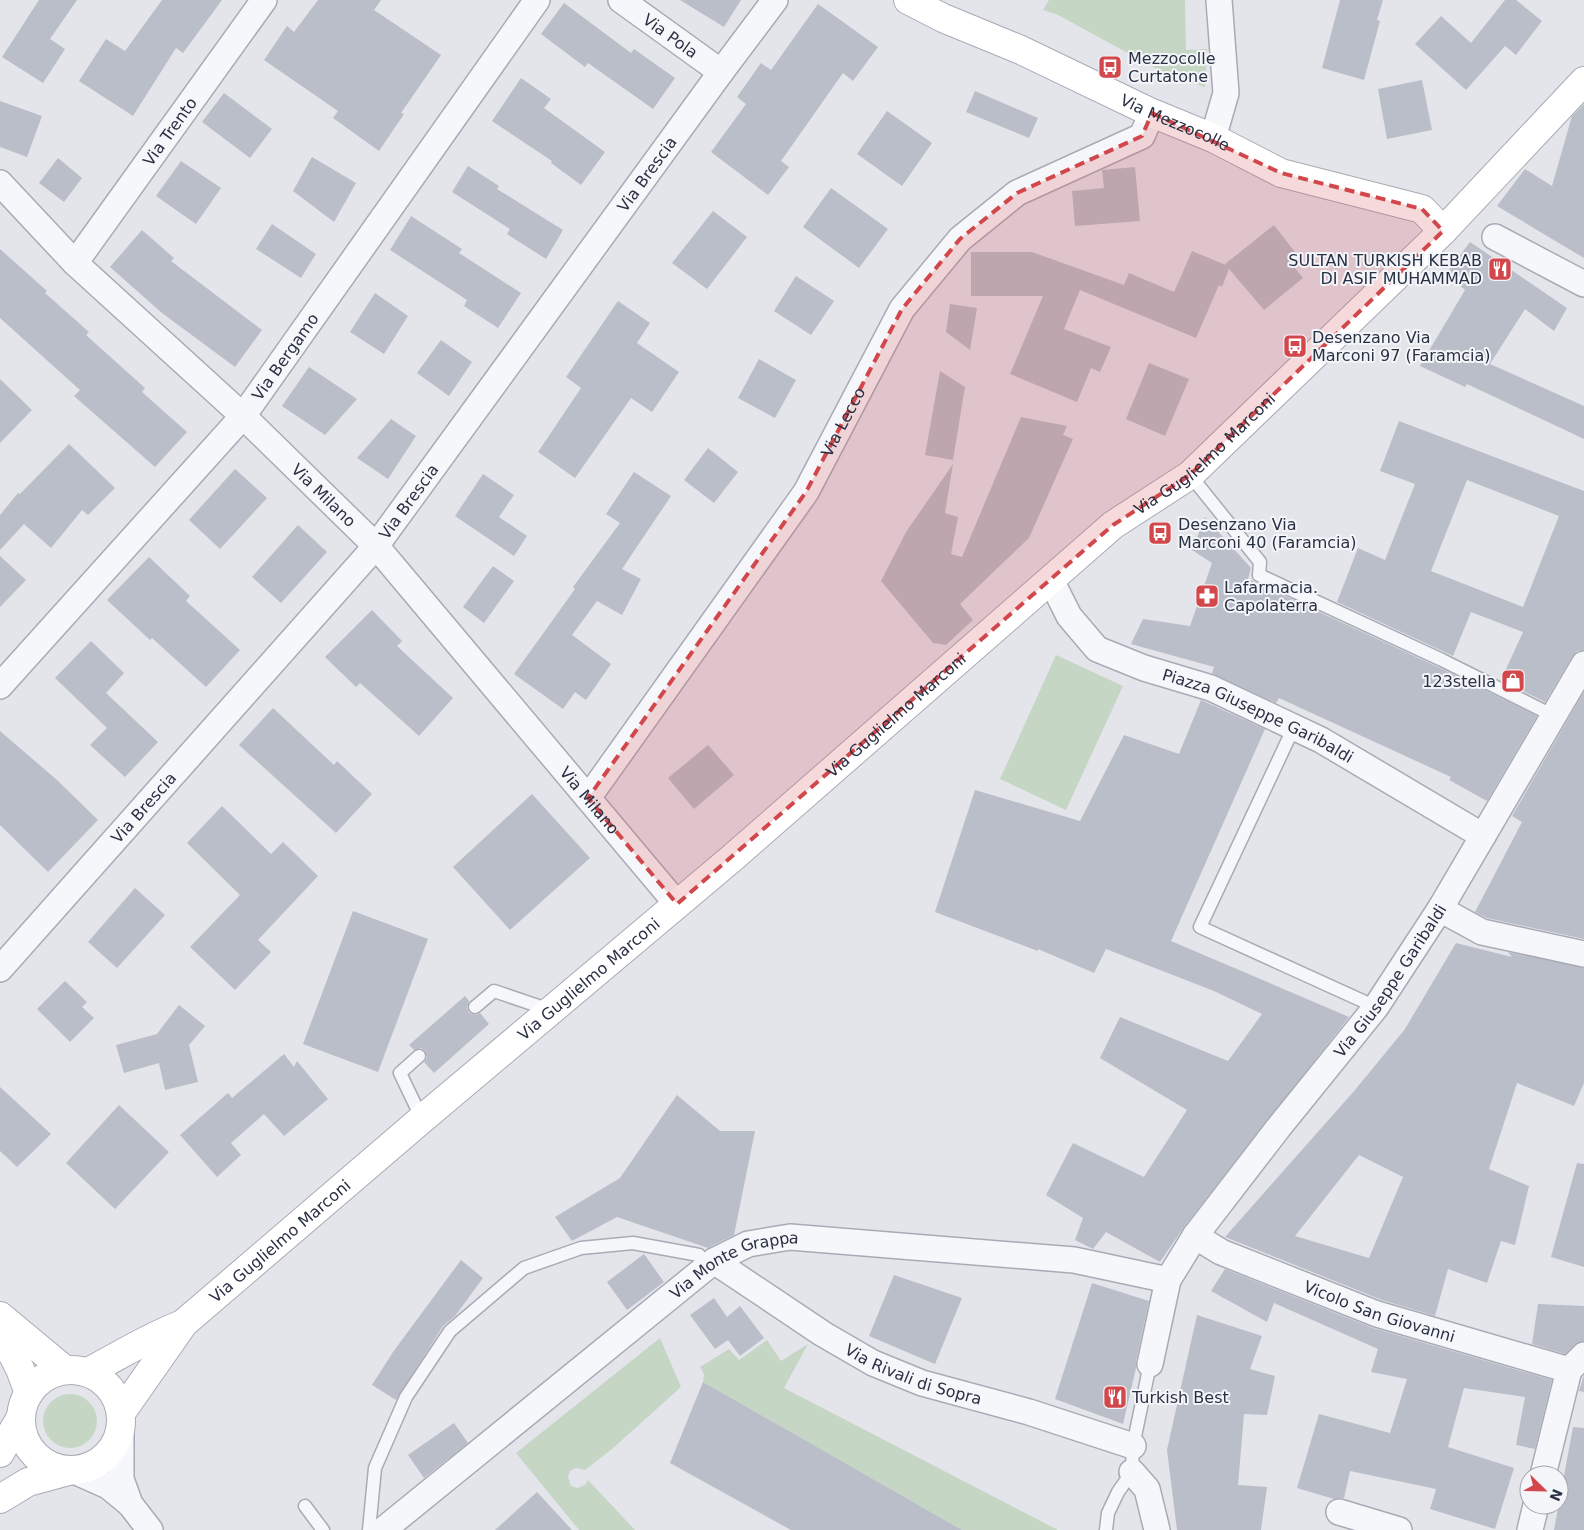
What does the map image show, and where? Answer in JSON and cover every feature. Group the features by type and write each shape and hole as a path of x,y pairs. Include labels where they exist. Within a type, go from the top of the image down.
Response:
{"main road":[{"name":"Via Mezzocolle","path":"908,0 943,18 1021,50 1152,113 1213,138 1281,173 1422,209 1443,231"},
{"name":"Via Guglielmo Marconi","path":"121,1422 184,1323 677,904 1113,525 1190,475 1443,231 1584,81"},
{"path":"0,1316 76,1371"},
{"name":"Via Guglielmo Marconi","path":"76,1371 131,1350 164,1331 184,1323"},
{"path":"0,1330 20,1369 25,1405 22,1431 27,1444 45,1464 58,1469 72,1470"},
{"path":"0,1453 36,1384 54,1372 76,1371 100,1378 118,1400 121,1422 114,1446 103,1460 88,1468 72,1470 28,1482 0,1500"}],"street":[{"name":"Via Trento","path":"75,263 264,0"},
{"name":"Via Bergamo","path":"0,686 243,416 537,0"},
{"name":"Via Pola","path":"621,0 721,72"},
{"name":"Via Brescia","path":"0,969 376,546 775,0"},
{"path":"1213,138 1226,93 1219,0"},
{"name":"Via Lecco","path":"588,798 806,492 902,309 960,239 1018,193 1142,136 1152,113"},
{"name":"Via Milano","path":"0,183 75,263 243,416 376,546 677,904"},
{"path":"1495,238 1584,284"},
{"name":"Piazza Giuseppe Garibaldi","path":"1051,580 1069,616 1097,649 1144,668 1211,688 1294,727 1320,740 1483,836"},
{"name":"Via Giuseppe Garibaldi","path":"1150,1364 1168,1280 1195,1236 1278,1127 1376,1007 1440,909 1584,664"},
{"path":"1440,909 1482,932 1584,954"},
{"name":"Vicolo San Giovanni","path":"1195,1236 1221,1252 1377,1314 1576,1362"},
{"name":"Via Monte Grappa","path":"382,1530 707,1258 748,1244 790,1237 1074,1260 1168,1280"},
{"name":"Via Rivali di Sopra","path":"707,1258 823,1334 872,1363 922,1383 1030,1412 1133,1446"},
{"path":"1546,1465 1576,1362"},
{"path":"121,1422 121,1479 130,1504"},
{"path":"72,1470 108,1486 130,1504 150,1530"},
{"path":"1132,1472 1148,1489 1157,1530"},
{"path":"1339,1512 1399,1530"},
{"path":"1530,1530 1534,1515"}],"lane":[{"path":"1190,475 1260,562 1259,575 1442,660 1554,716"},
{"path":"1294,727 1200,927 1376,1007"},
{"path":"475,1008 494,991 551,1011"},
{"path":"419,1056 400,1072 422,1119"},
{"path":"369,1530 375,1468 406,1398 450,1330 524,1268 581,1248 633,1244 707,1258"},
{"path":"1106,1530 1111,1506 1132,1472 1133,1446 1150,1364"},
{"path":"305,1506 323,1530"}],"highlighted area":[{"path":"1152,113 1281,173 1422,209 1443,231 1190,475 1113,525 677,904 588,798 806,492 902,309 960,239 1017,193 1142,136"}],"green space":[{"path":"1049,0 1185,0 1186,50 1207,49 1205,87 1170,76 1058,15 1043,10"},
{"path":"1056,655 1123,686 1066,810 1000,779"},
{"path":"660,1338 681,1387 612,1449 585,1470 576,1468 570,1471 568,1477 571,1486 577,1488 585,1485 588,1480 635,1530 579,1530 516,1453"},
{"path":"767,1340 781,1361 808,1344 784,1388 1058,1530 962,1530 703,1382 704,1374 700,1367 729,1349 739,1360"},
{"path":"65,1394 75,1394 85,1398 93,1406 97,1421 93,1436 85,1444 75,1448 65,1448 55,1444 47,1436 43,1426 43,1416 47,1406 55,1398"}],"building":[{"path":"39,0 77,0 50,39 65,49 43,83 2,57"},
{"path":"162,0 222,0 183,53 176,48 133,116 79,81 106,39 125,51"},
{"path":"318,0 381,0 374,10 441,55 401,113 404,114 379,151 333,118 338,111 264,60 287,26 294,32"},
{"path":"680,0 741,0 724,27"},
{"path":"1340,0 1383,0 1377,20 1380,21 1364,80 1322,68"},
{"path":"1505,0 1516,0 1542,21 1516,55 1505,46 1466,90 1415,44 1441,16 1471,43"},
{"path":"564,3 631,53 634,49 675,78 653,109 588,63 585,67 541,34"},
{"path":"818,4 878,47 853,81 843,73 781,161 789,167 768,195 711,152 746,104 737,97 761,63 771,70"},
{"path":"521,78 551,99 544,108 605,152 581,185 551,163 552,161 492,121"},
{"path":"1422,80 1432,130 1387,139 1378,89"},
{"path":"975,91 1038,118 1029,138 966,112"},
{"path":"224,93 272,129 250,158 202,122"},
{"path":"0,101 42,116 27,157 0,147"},
{"path":"1584,104 1584,258 1497,206 1525,169 1552,186 1572,116"},
{"path":"887,111 932,143 902,186 857,154"},
{"path":"312,157 356,183 334,222 293,191"},
{"path":"58,158 82,178 64,202 39,183"},
{"path":"181,161 221,188 196,224 156,196"},
{"path":"468,166 499,186 497,189 563,230 546,259 507,234 510,229 452,192"},
{"path":"1135,167 1140,221 1075,226 1072,191 1104,188 1102,170"},
{"path":"831,188 888,229 859,268 803,227"},
{"path":"713,211 747,237 707,289 672,263"},
{"path":"411,216 462,249 459,253 521,293 498,328 464,306 467,300 390,250"},
{"path":"272,224 316,254 301,278 256,249"},
{"path":"1274,225 1298,256 1290,262 1303,278 1264,310 1229,269 1222,287 1219,285 1196,338 1080,290 1064,329 1111,347 1100,372 1091,368 1077,402 1010,374 1043,296 971,296 971,252 1032,252 1124,285 1129,273 1174,292 1192,251 1226,265"},
{"path":"142,230 174,258 171,261 262,330 235,367 162,313 110,267"},
{"path":"1470,242 1567,308 1554,331 1525,309 1490,364 1584,406 1584,439 1467,384 1465,387 1420,366 1465,290 1446,274"},
{"path":"0,249 89,332 86,335 145,388 142,392 187,432 155,467 74,396 80,390 0,318"},
{"path":"796,276 834,301 811,335 774,311"},
{"path":"375,293 408,316 384,354 350,332"},
{"path":"618,301 650,323 637,343 679,372 652,412 631,398 575,478 538,452 581,388 566,377"},
{"path":"950,304 977,308 970,350 946,332"},
{"path":"441,340 472,362 449,396 417,373"},
{"path":"759,359 796,380 775,418 738,398"},
{"path":"1149,363 1189,379 1165,436 1126,419"},
{"path":"309,367 357,399 325,435 282,406"},
{"path":"940,371 965,387 953,460 925,455"},
{"path":"0,379 32,410 0,443"},
{"path":"1021,417 1067,426 1063,435 1073,439 1029,538 960,604 973,620 946,645 933,643 881,581 906,532 953,464 945,513 958,517 951,554 962,557"},
{"path":"391,419 416,436 388,479 357,458"},
{"path":"1399,421 1584,491 1584,650 1577,651 1572,657 1545,702 1501,680 1523,632 1471,612 1453,656 1337,602 1358,548 1385,560 1415,484 1380,471","holes":["1467,480 1559,516 1523,607 1431,571"]},
{"path":"69,444 115,488 88,515 82,510 51,548 24,524 0,550 0,515 18,493 20,494"},
{"path":"708,448 738,472 714,503 684,480"},
{"path":"235,469 267,498 220,549 189,520"},
{"path":"634,472 671,496 622,569 641,579 622,615 597,601 572,635 611,664 586,700 575,692 563,709 514,674 575,589 573,587 620,523 606,514"},
{"path":"483,474 514,495 499,517 527,536 514,556 455,516"},
{"path":"1205,517 1251,568 1248,579 1438,667 1537,716 1487,801 1449,780 1451,777 1279,698 1276,703 1212,673 1214,667 1131,644 1143,619 1190,626 1212,563 1192,550"},
{"path":"298,525 327,552 281,603 252,577"},
{"path":"0,556 26,580 0,607"},
{"path":"149,557 190,596 186,601 240,650 206,687 152,638 150,640 107,600"},
{"path":"493,566 514,581 484,623 463,607"},
{"path":"372,610 402,641 397,646 453,698 419,736 360,683 356,687 325,657"},
{"path":"91,641 124,673 106,693 158,742 125,777 90,745 107,728 55,678"},
{"path":"1584,692 1584,939 1487,918 1475,912 1522,822 1512,816"},
{"path":"1201,700 1265,729 1171,941 1349,1017 1184,1227 1160,1262 1106,1232 1093,1249 1075,1240 1083,1218 1046,1195 1073,1143 1144,1177 1187,1110 1100,1058 1120,1017 1228,1061 1262,1014 1214,991 1106,949 1094,973 1038,949 1038,951 935,912 975,790 1080,821 1124,735 1179,754"},
{"path":"273,708 334,765 337,761 372,794 336,833 239,745"},
{"path":"0,731 57,780 98,820 48,872 0,825"},
{"path":"708,745 734,775 694,809 668,778"},
{"path":"532,794 590,858 510,930 453,867"},
{"path":"222,806 271,854 283,842 318,876 258,940 271,952 235,990 190,947 240,895 187,843"},
{"path":"135,888 165,915 117,968 88,942"},
{"path":"353,911 428,939 378,1072 303,1044"},
{"path":"1456,943 1512,957 1508,952 1584,968 1584,1083 1574,1106 1517,1083 1489,1169 1529,1186 1515,1245 1501,1241 1487,1283 1448,1269 1435,1316 1382,1300 1225,1237 1355,1090 1405,1029","holes":["1359,1155 1403,1177 1369,1258 1295,1236"]},
{"path":"65,981 87,1002 82,1007 94,1018 70,1042 37,1009"},
{"path":"465,996 469,1001 467,1008 469,1013 476,1015 480,1013 489,1024 434,1073 424,1062 427,1058 425,1051 421,1048 414,1050 409,1045"},
{"path":"179,1005 205,1026 189,1045 198,1082 165,1090 159,1063 124,1073 116,1045 157,1034"},
{"path":"284,1054 294,1067 297,1061 328,1099 284,1136 264,1114 231,1143 241,1155 217,1177 180,1135 228,1093 232,1098"},
{"path":"0,1087 51,1134 17,1167 0,1151"},
{"path":"677,1095 720,1131 755,1131 734,1235 708,1248 617,1217 572,1241 555,1217 620,1178"},
{"path":"119,1105 169,1152 115,1209 66,1163"},
{"path":"1577,1163 1584,1164 1584,1267 1551,1257"},
{"path":"644,1254 664,1282 627,1310 607,1282"},
{"path":"461,1260 483,1278 455,1316 443,1326 396,1400 372,1385 393,1352"},
{"path":"1225,1269 1373,1328 1552,1380 1535,1449 1516,1445 1525,1397 1464,1388 1448,1447 1514,1468 1495,1529 1430,1509 1436,1489 1350,1471 1344,1498 1334,1499 1297,1488 1319,1414 1390,1433 1407,1379 1371,1372 1378,1349 1274,1303 1267,1322 1211,1291"},
{"path":"894,1275 962,1298 935,1364 869,1336"},
{"path":"1092,1283 1149,1301 1123,1424 1055,1399"},
{"path":"714,1298 727,1317 740,1306 764,1338 740,1356 728,1340 715,1349 690,1315"},
{"path":"1538,1304 1584,1306 1584,1341 1574,1345 1565,1354 1532,1344"},
{"path":"1197,1315 1262,1336 1250,1369 1275,1376 1267,1415 1244,1414 1238,1485 1267,1487 1261,1530 1177,1530 1167,1450"},
{"path":"1584,1375 1584,1392 1579,1391"},
{"path":"703,1382 962,1530 791,1530 670,1463"},
{"path":"454,1423 468,1443 424,1478 408,1455"},
{"path":"1573,1427 1584,1428 1584,1530 1554,1530 1557,1515 1569,1515 1569,1465 1566,1465"},
{"path":"537,1492 572,1530 495,1530"}],"place":[{"name":"Mezzocolle Curtatone","path":"1110,67"},
{"name":"SULTAN TURKISH KEBAB DI ASIF MUHAMMAD","path":"1500,269"},
{"name":"Desenzano Via Marconi 97 (Faramcia)","path":"1295,346"},
{"name":"Desenzano Via Marconi 40 (Faramcia)","path":"1160,533"},
{"name":"Lafarmacia. Capolaterra","path":"1207,596"},
{"name":"123stella","path":"1513,681"},
{"name":"Turkish Best","path":"1115,1397"}]}
